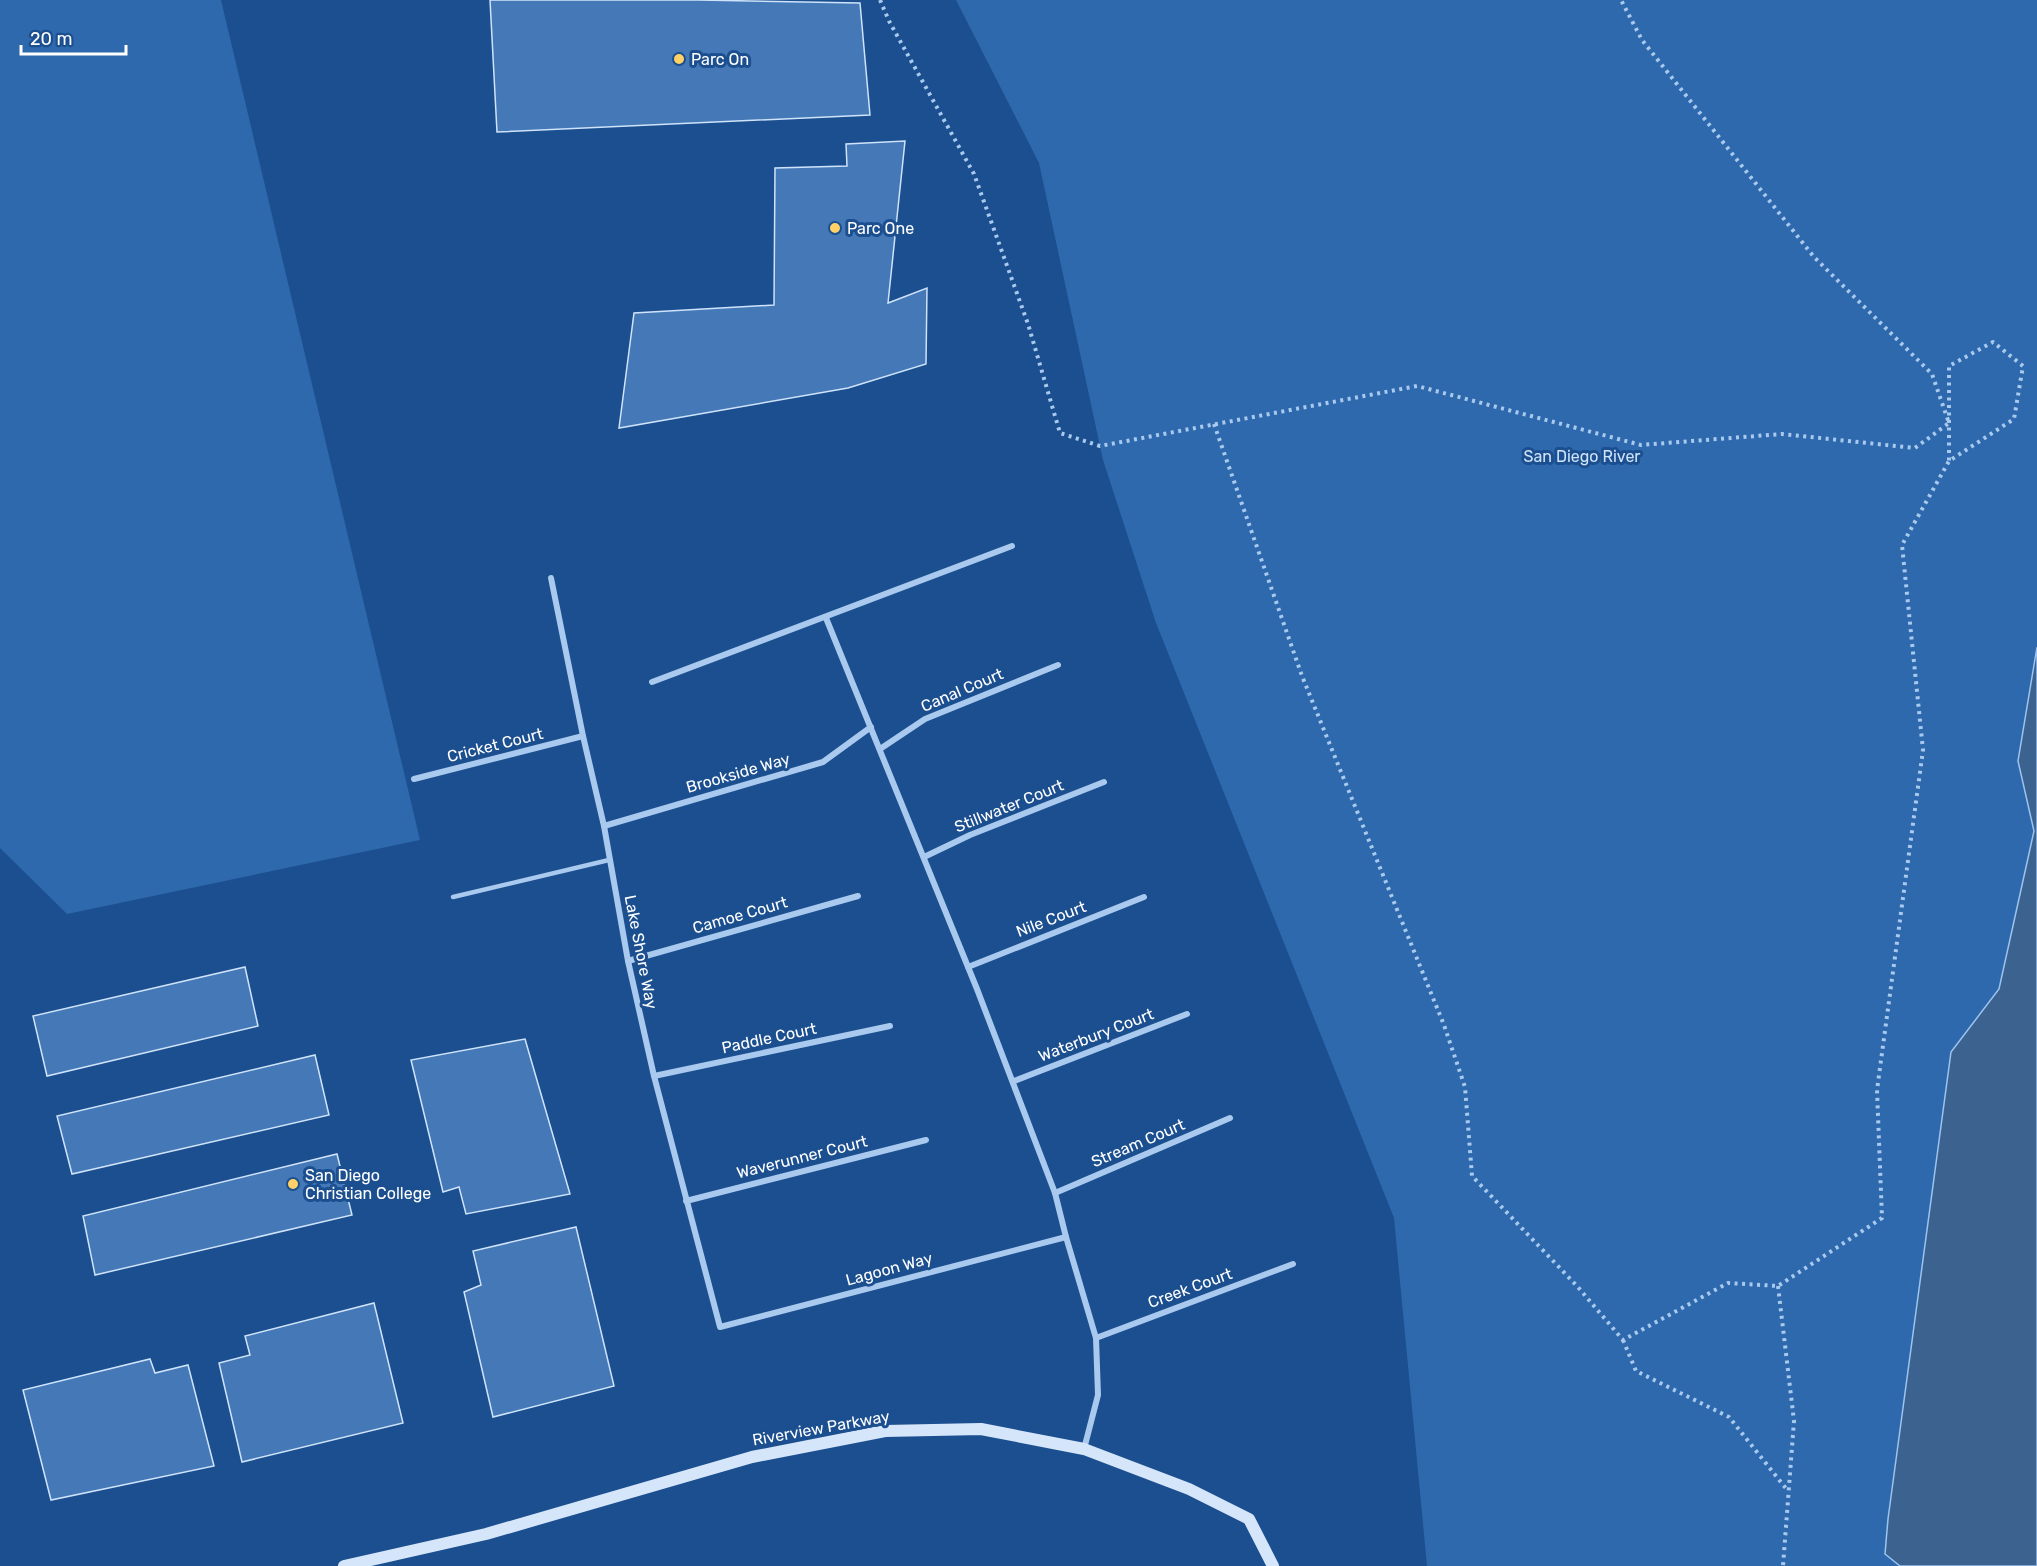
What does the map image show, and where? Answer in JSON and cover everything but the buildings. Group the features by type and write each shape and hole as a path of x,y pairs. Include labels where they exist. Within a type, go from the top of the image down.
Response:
{"street":[{"path":"652,682 1012,546"},
{"name":"Lake Shore Way","path":"551,578 604,826 628,961 654,1076 720,1328"},
{"path":"826,618 1014,1081 1055,1193 1096,1338 1098,1395 1084,1449"},
{"name":"Canal Court","path":"880,748 925,718 1058,665"},
{"name":"Brookside Way","path":"604,826 823,762 871,727"},
{"name":"Cricket Court","path":"414,779 583,736"},
{"name":"Stillwater Court","path":"924,857 1104,782"},
{"name":"Camoe Court","path":"628,961 858,896"},
{"name":"Nile Court","path":"968,967 1144,897"},
{"name":"Waterbury Court","path":"1014,1081 1187,1014"},
{"name":"Paddle Court","path":"654,1076 890,1026"},
{"name":"Stream Court","path":"1055,1193 1230,1118"},
{"name":"Waverunner Court","path":"686,1201 926,1140"},
{"name":"Lagoon Way","path":"720,1328 1066,1237"},
{"name":"Creek Court","path":"1096,1338 1293,1264"},
{"name":"Riverview Parkway","path":"344,1566 486,1534 752,1457 885,1431 981,1430 1084,1449 1189,1489 1249,1519 1273,1566"}],"lane":[{"path":"453,897 609,860"}],"path":[{"path":"880,0 889,21 974,174 1028,324 1060,433 1100,446 1417,386 1641,445 1782,434 1915,448 1949,423"},
{"path":"1622,0 1642,40 1814,257 1932,374 1949,423"},
{"path":"1623,1340 1728,1283 1778,1286 1882,1218 1877,1090 1923,750 1902,545 1949,461 2014,419 2023,366 1993,342 1949,366 1949,461"},
{"path":"1214,424 1302,676 1444,1025 1465,1087 1472,1176 1577,1286 1623,1340 1636,1371 1729,1417 1789,1492"},
{"path":"1778,1286 1794,1421 1783,1566"}],"green space":[{"path":"0,0 221,0 420,840 67,914 0,848"},
{"name":"San Diego River","path":"956,0 2037,0 2037,1566 1427,1566 1394,1218 1156,623 1103,460 1039,163"}],"shaded area":[{"path":"2037,647 2037,1566 1900,1566 1885,1554 1888,1519 1951,1052 1999,989 2034,831 2018,761"}],"place":[{"name":"Parc On","path":"679,59"},
{"name":"Parc One","path":"835,228"},
{"name":"San Diego Christian College","path":"293,1184"}]}
